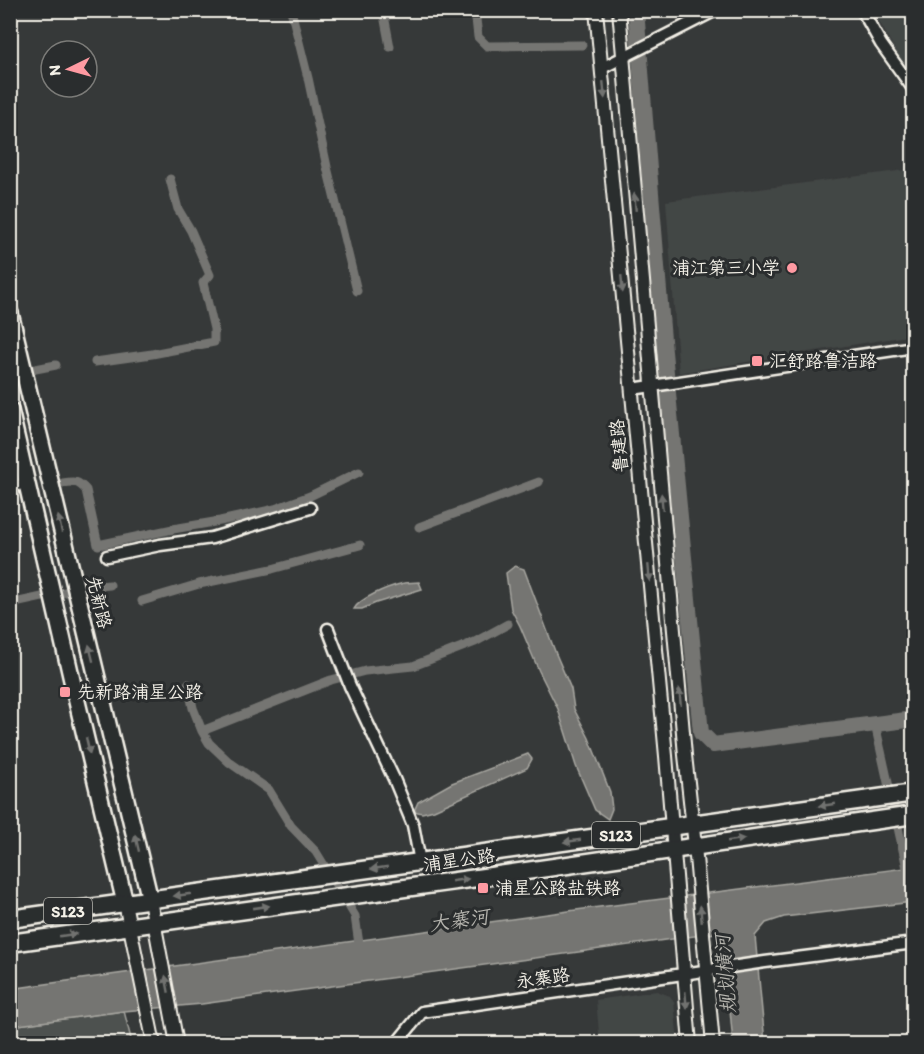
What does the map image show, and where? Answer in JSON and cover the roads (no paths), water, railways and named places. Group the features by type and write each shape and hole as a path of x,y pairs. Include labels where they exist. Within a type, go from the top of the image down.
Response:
{"main road":[{"name":"先新路","path":"10,313 150,900"},
{"path":"10,410 125,903"},
{"name":"浦星公路","path":"10,919 912,794"},
{"name":"浦星公路","path":"10,943 913,815"}],"street":[{"name":"鲁建路","path":"596,10 684,974"},
{"path":"619,10 713,1044"},
{"path":"602,68 716,10"},
{"path":"862,10 881,44 914,90"},
{"path":"632,389 914,347"},
{"path":"10,487 27,483"},
{"path":"107,556 160,545 212,538 310,508"},
{"path":"328,628 350,686 413,825 420,862"},
{"path":"150,900 177,1044"},
{"path":"125,903 154,1044"},
{"name":"永寨路","path":"397,1043 422,1012 706,970 914,943"},
{"path":"684,974 690,1044"}],"waterway":[{"path":"291,10 357,291"},
{"path":"383,10 390,47"},
{"path":"475,10 478,37 487,46 582,45"},
{"path":"636,10 664,352 701,733 713,745 914,719"},
{"path":"95,362 214,342 214,329 203,283 210,275 191,231 178,209 170,179"},
{"path":"10,374 56,365"},
{"path":"63,483 76,482 86,490 98,545 275,509 310,496 359,472"},
{"path":"419,527 539,482"},
{"path":"142,601 199,584 272,569 360,545"},
{"path":"10,604 88,587 110,585"},
{"path":"202,731 331,680 365,671 413,666 475,642 508,624"},
{"path":"188,684 193,708 209,743 229,762 269,790 291,826 316,852 355,916 360,951"},
{"path":"875,724 909,877"}],"place":[{"name":"浦江第三小学","path":"792,268"},
{"name":"汇舒路鲁洁路","path":"757,361"},
{"name":"先新路浦星公路","path":"65,692"},
{"name":"浦星公路盐铁路","path":"483,888"}],"water label":[{"name":"大寨河","path":"459,920"},
{"name":"规划横河","path":"725,974"}]}
